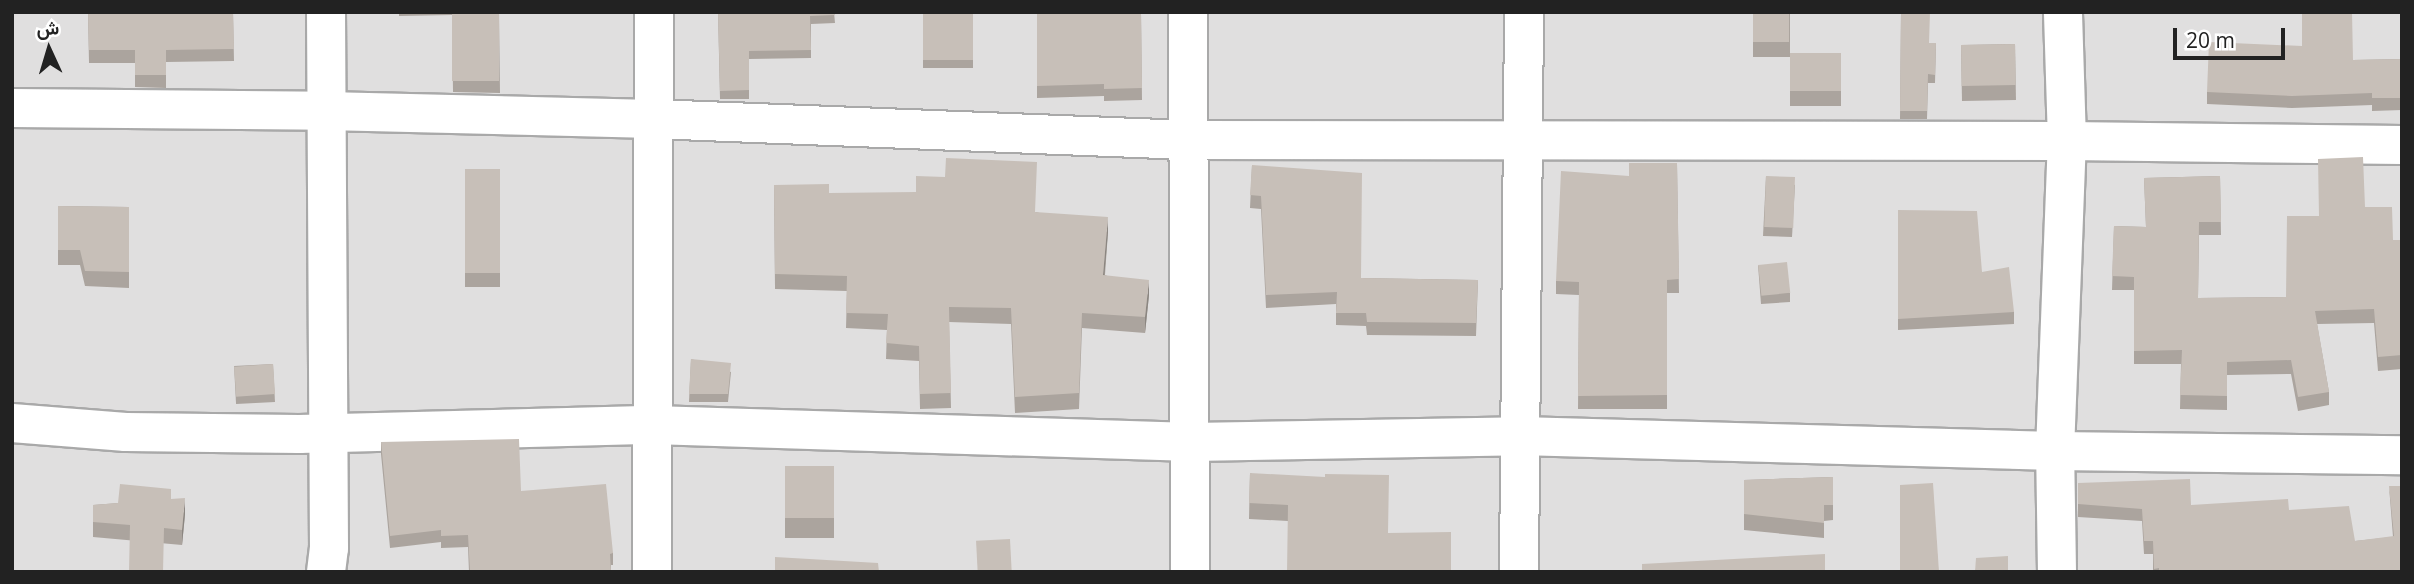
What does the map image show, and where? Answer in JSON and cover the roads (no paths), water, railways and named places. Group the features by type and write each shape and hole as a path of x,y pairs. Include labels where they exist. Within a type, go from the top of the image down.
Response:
{"street":[{"path":"326,12 329,548 326,572"},
{"path":"652,572 654,12"},
{"path":"1188,12 1187,140 1192,442 1190,572"},
{"path":"1519,572 1524,12"},
{"path":"2057,572 2055,451 2067,141 2063,12"},
{"path":"12,108 326,111 653,119 1187,140 2067,141 2402,145"},
{"path":"12,423 126,432 328,433 653,425 1192,442 1520,436 2055,451 2402,455"}]}
